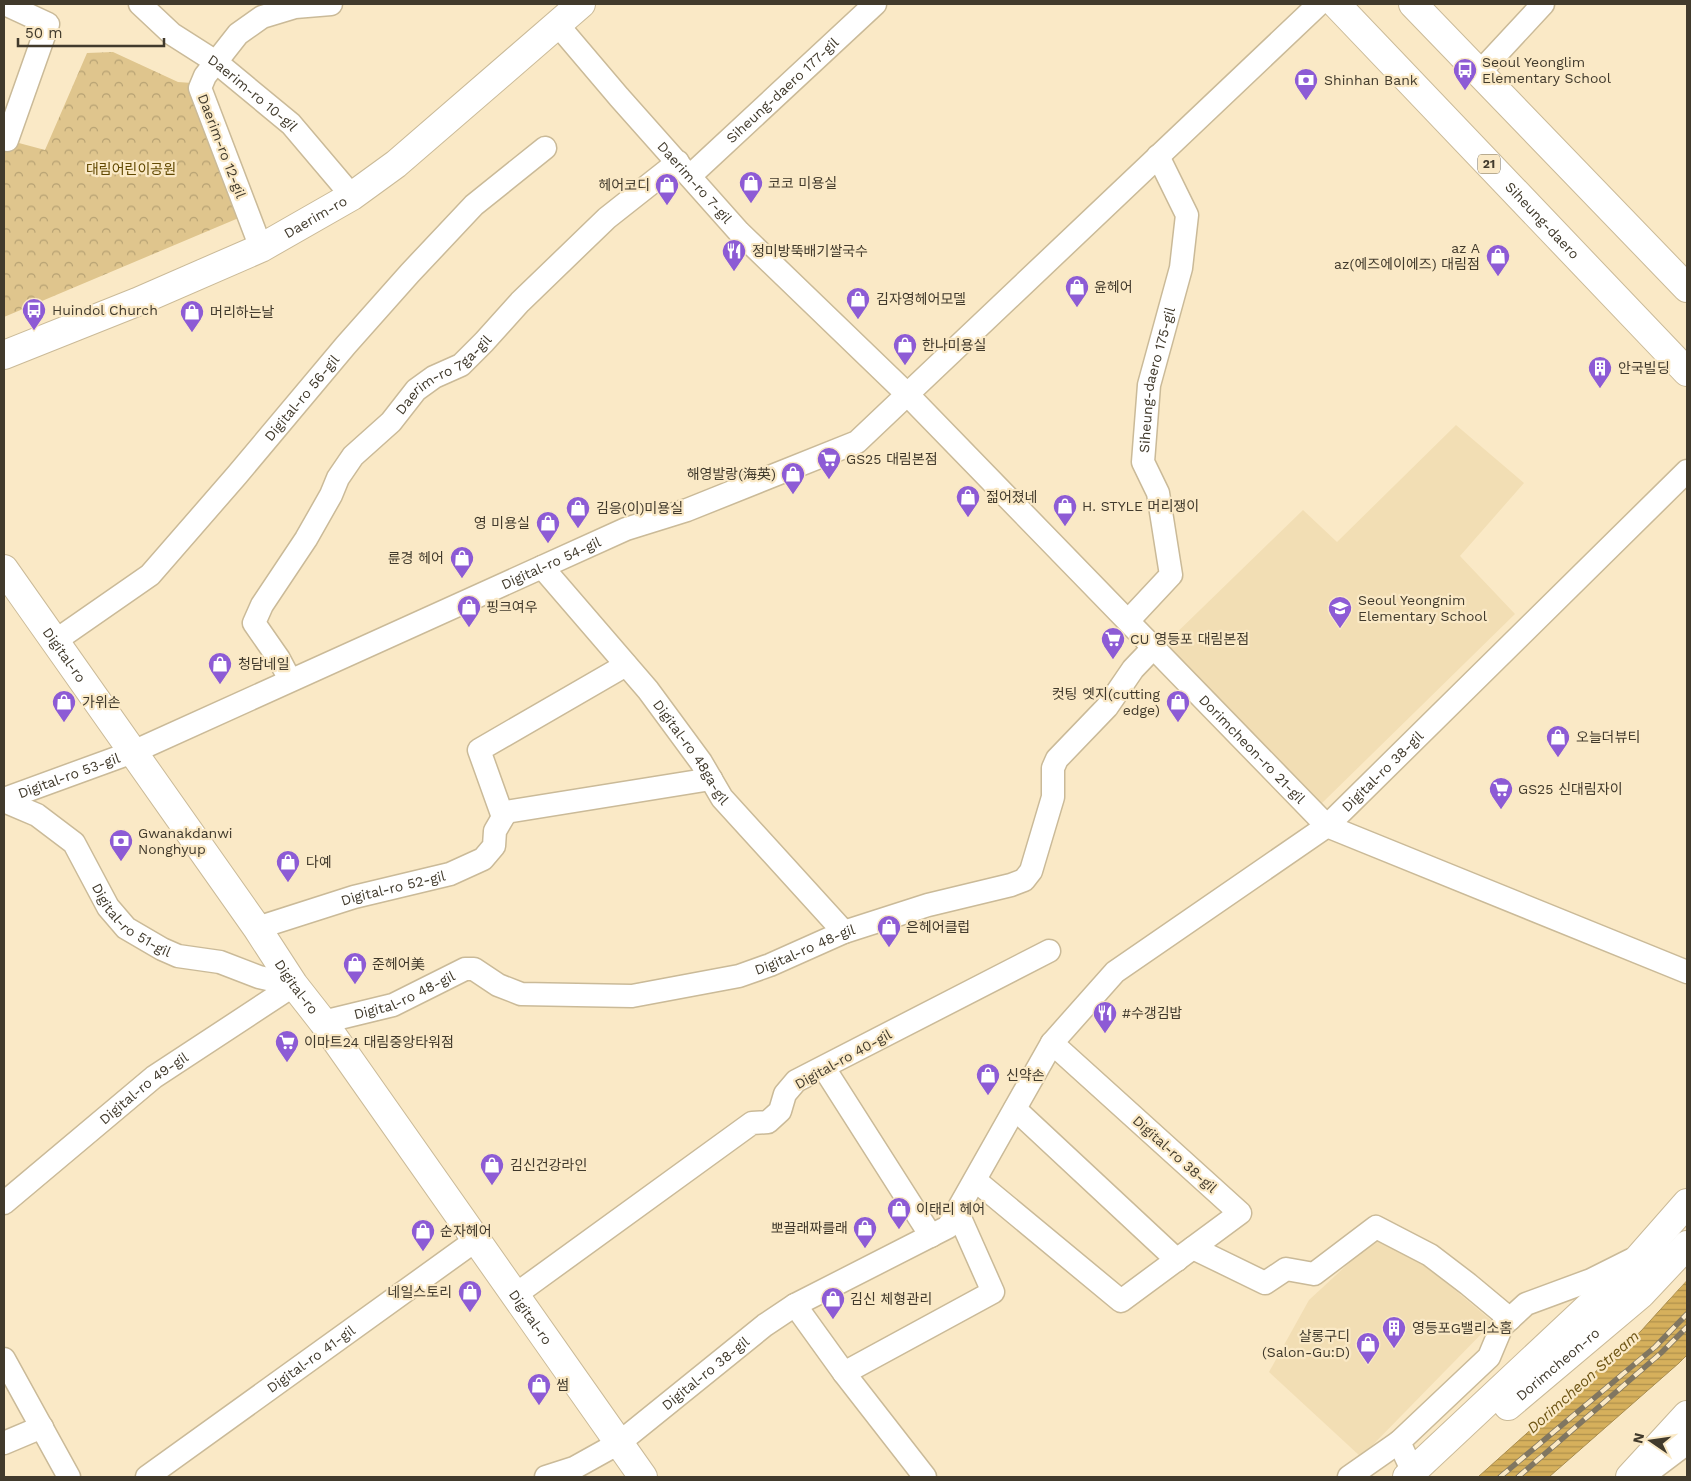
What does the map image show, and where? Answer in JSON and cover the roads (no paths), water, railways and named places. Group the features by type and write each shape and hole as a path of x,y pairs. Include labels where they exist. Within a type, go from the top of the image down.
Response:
{"main road":[{"name":"Daerim-ro","path":"4,355 137,302 261,248 352,196 396,164 580,4"},
{"name":"Siheung-daero","path":"1336,4 1687,372"},
{"path":"1413,4 1687,288"},
{"name":"Digital-ro","path":"4,569 257,928 294,985 323,1022 643,1477"},
{"path":"1414,1476 1629,1269 1687,1203"},
{"name":"Dorimcheon-ro","path":"1414,1476 1641,1294 1687,1245"},
{"path":"1630,1477 1687,1415"}],"street":[{"path":"5,4 48,24 7,140"},
{"name":"Daerim-ro 10-gil","path":"140,4 172,34 216,62 291,124 352,196"},
{"name":"Daerim-ro 12-gil","path":"261,248 200,88 205,76 255,10 331,4"},
{"name":"Siheung-daero 177-gil","path":"684,169 875,4"},
{"path":"908,394 1319,4"},
{"path":"1479,73 1543,4"},
{"name":"Daerim-ro 7-gil","path":"557,24 739,232 908,394"},
{"name":"Digital-ro 56-gil","path":"55,641 150,575 346,345 410,273 474,205 545,148"},
{"name":"Siheung-daero 175-gil","path":"1128,621 1171,575 1158,493 1143,462 1149,384 1181,268 1187,215 1158,156"},
{"name":"Daerim-ro 7ga-gil","path":"290,680 279,659 254,623 262,605 306,539 331,496 338,478 353,456 391,422 416,390 434,377 461,365 520,302 600,225 684,169"},
{"name":"Digital-ro 54-gil","path":"133,752 626,529 687,510 856,442 908,394"},
{"name":"Dorimcheon-ro 21-gil","path":"908,394 1327,826 1687,972"},
{"name":"Digital-ro 38-gil","path":"559,1475 619,1443 765,1325 795,1305 948,1227 1052,1043 1116,972 1327,826 1687,471"},
{"name":"Digital-ro 48ga-gil","path":"542,567 648,690 701,762 722,798 844,932"},
{"name":"Digital-ro 48-gil","path":"323,1022 393,1005 465,968 474,969 498,985 522,994 632,996 739,976 770,965 844,932 928,906 1012,885 1024,880 1031,871 1052,797 1053,768 1057,760 1108,707 1132,669 1154,647"},
{"path":"503,817 479,750 626,665"},
{"name":"Digital-ro 53-gil","path":"4,800 133,752"},
{"path":"503,817 506,812 711,780"},
{"name":"Digital-ro 51-gil","path":"4,800 38,816 74,843 108,907 126,928 178,956 220,962 259,977 294,985"},
{"name":"Digital-ro 52-gil","path":"257,928 354,897 450,874 475,863 483,859 494,846 495,831 503,817"},
{"name":"Digital-ro 40-gil","path":"515,1295 752,1123 768,1122 780,1111 785,1094 796,1081 1049,951"},
{"name":"Digital-ro 49-gil","path":"4,1203 154,1077 294,985"},
{"name":"Digital-ro 38-gil","path":"975,1180 1121,1301 1240,1213 1052,1043"},
{"path":"824,1068 931,1236"},
{"path":"1014,1110 1185,1254 1265,1283 1286,1269 1314,1274 1376,1227 1430,1255 1510,1319"},
{"path":"844,1372 993,1292 957,1211"},
{"name":"Digital-ro 41-gil","path":"148,1477 476,1240"},
{"path":"1349,1477 1399,1442 1489,1357 1502,1326 1526,1304 1591,1280 1641,1255"},
{"path":"795,1305 925,1477"},
{"path":"4,1359 69,1477"},
{"path":"4,1443 42,1428"},
{"path":"1399,1442 1414,1476"},
{"path":"1642,1477 1686,1444"}],"railway":[{"path":"1500,1477 1655,1347 1687,1314"},
{"path":"1518,1477 1661,1353 1687,1327"}],"place":[{"name":"Seoul Yeonglim Elementary School","path":"1465,91"},
{"name":"Shinhan Bank","path":"1306,101"},
{"name":"코코 미용실","path":"751,204"},
{"name":"헤어코디","path":"667,206"},
{"name":"정미방뚝배기쌀국수","path":"734,272"},
{"name":"az A az(에즈에이에즈) 대림점","path":"1498,277"},
{"name":"윤헤어","path":"1077,308"},
{"name":"김자영헤어모델","path":"858,320"},
{"name":"Huindol Church","path":"34,331"},
{"name":"머리하는날","path":"192,333"},
{"name":"한나미용실","path":"905,366"},
{"name":"안국빌딩","path":"1600,389"},
{"name":"GS25 대림본점","path":"829,480"},
{"name":"해영발랑(海英)","path":"793,495"},
{"name":"젊어졌네","path":"968,518"},
{"name":"H. STYLE 머리쟁이","path":"1065,527"},
{"name":"김응(이)미용실","path":"578,529"},
{"name":"영 미용실","path":"548,544"},
{"name":"륜경 헤어","path":"462,579"},
{"name":"핑크여우","path":"469,628"},
{"name":"Seoul Yeongnim Elementary School","path":"1340,629"},
{"name":"CU 영등포 대림본점","path":"1113,660"},
{"name":"청담네일","path":"220,685"},
{"name":"가위손","path":"64,723"},
{"name":"컷팅 엣지(cutting edge)","path":"1178,723"},
{"name":"오늘더뷰티","path":"1558,758"},
{"name":"GS25 신대림자이","path":"1501,810"},
{"name":"Gwanakdanwi Nonghyup","path":"121,862"},
{"name":"다예","path":"288,883"},
{"name":"은헤어클럽","path":"889,948"},
{"name":"준헤어美","path":"355,985"},
{"name":"#수갱김밥","path":"1105,1034"},
{"name":"이마트24 대림중앙타워점","path":"287,1063"},
{"name":"신약손","path":"988,1096"},
{"name":"김신건강라인","path":"492,1186"},
{"name":"이태리 헤어","path":"899,1230"},
{"name":"뽀끌래짜를래","path":"865,1249"},
{"name":"순자헤어","path":"423,1252"},
{"name":"네일스토리","path":"470,1313"},
{"name":"김신 체형관리","path":"833,1320"},
{"name":"영등포G밸리소홈","path":"1394,1349"},
{"name":"살롱구디 (Salon-Gu:D)","path":"1368,1365"},
{"name":"썸","path":"539,1406"}],"park label":[{"name":"대림어린이공원","path":"131,169"}],"water label":[{"name":"Dorimcheon Stream","path":"1583,1382"}]}
